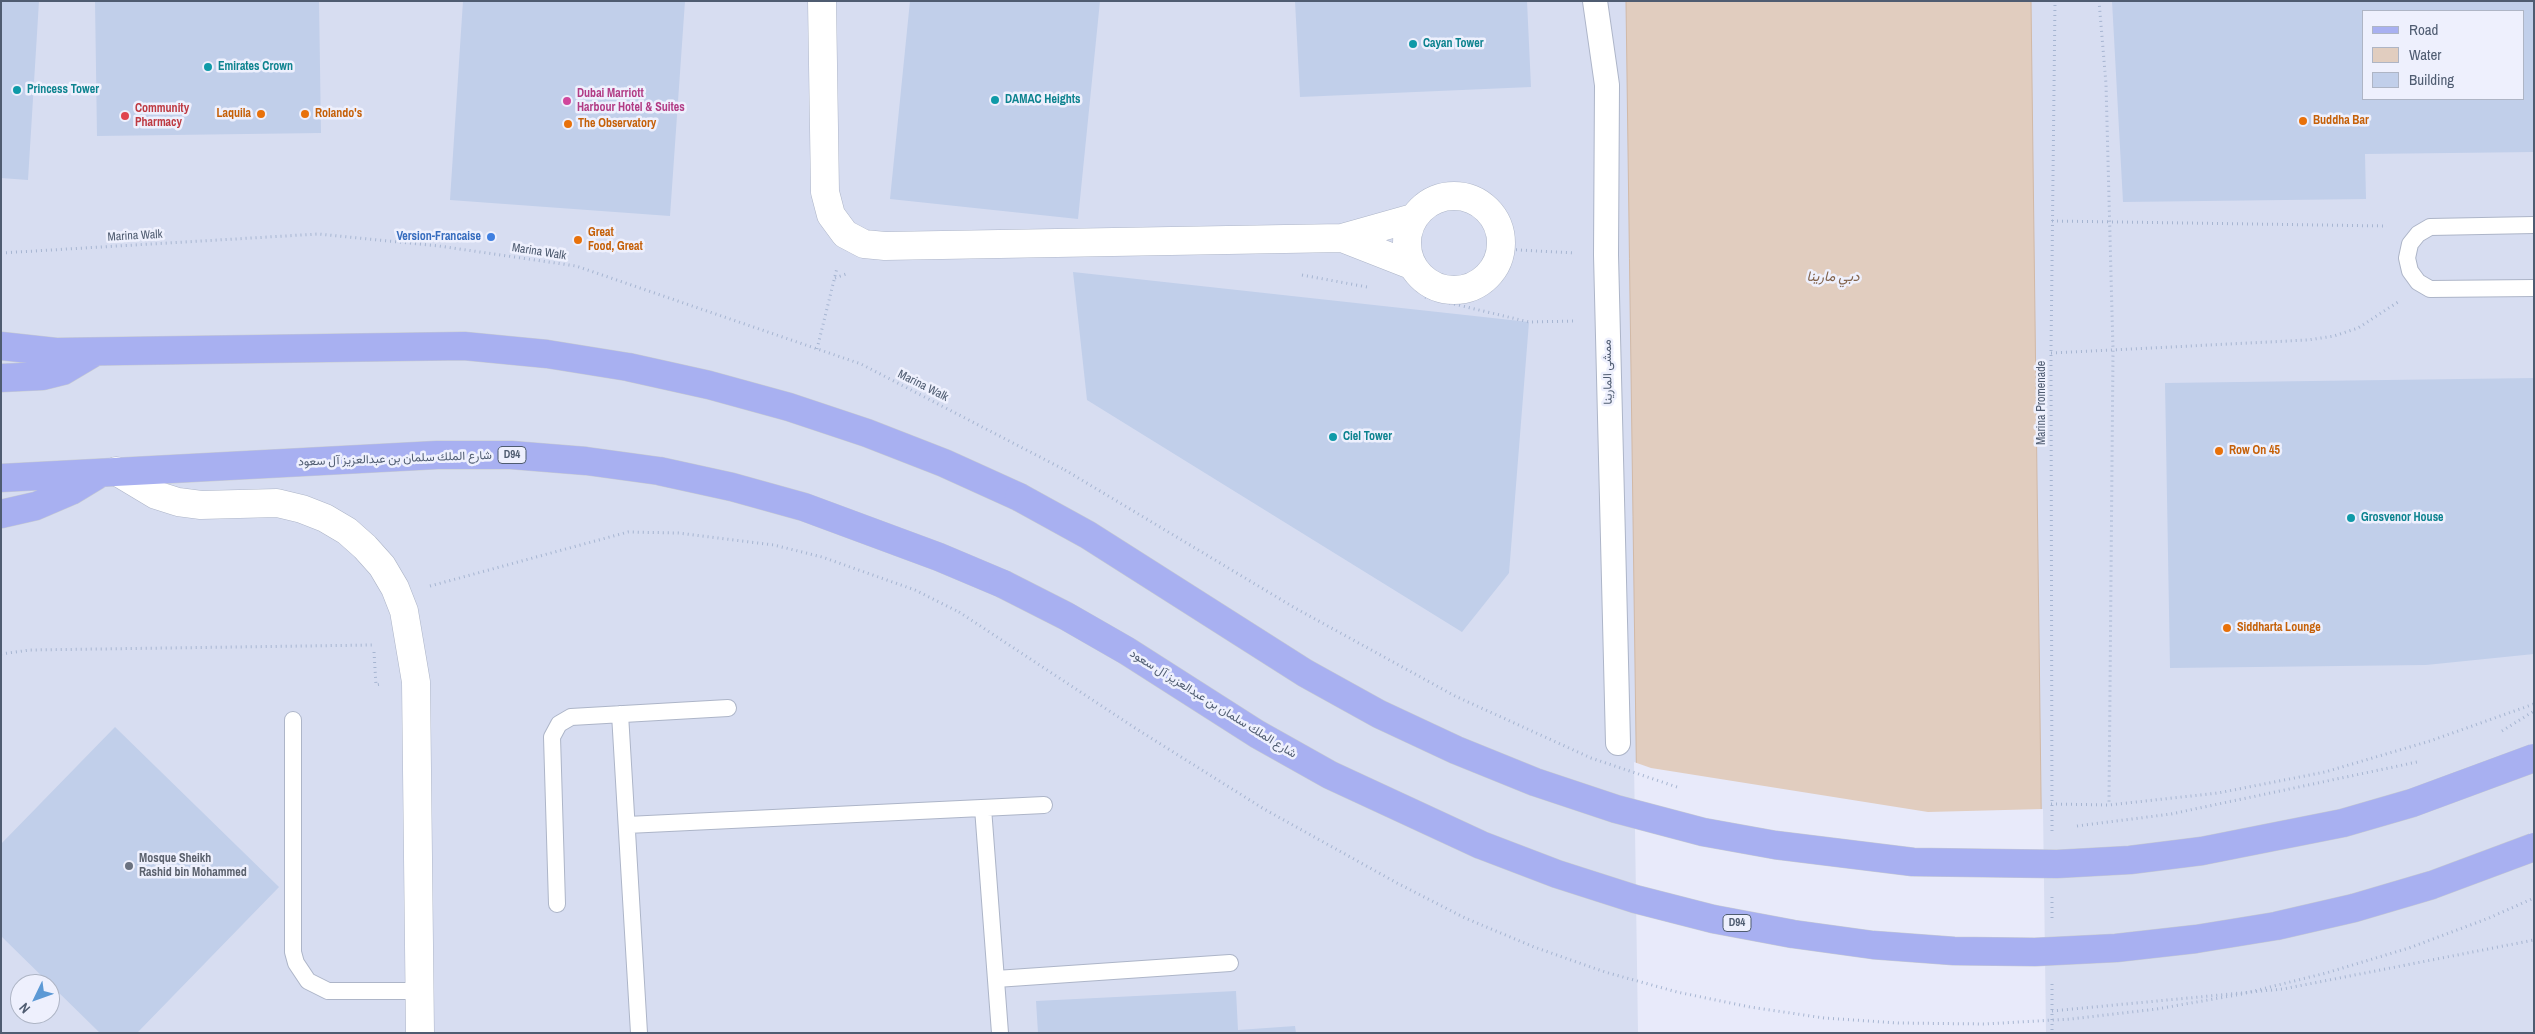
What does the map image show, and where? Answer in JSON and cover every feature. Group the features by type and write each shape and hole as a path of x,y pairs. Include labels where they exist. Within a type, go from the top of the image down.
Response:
{"main road":[{"path":"1,346 56,352 464,346 574,359 709,385 789,407 867,433 936,460 1019,497 1088,534 1305,673 1379,714 1456,750 1535,782 1616,809 1703,832 1775,845 1913,862 1985,865 2057,864 2139,859 2220,848 2343,823 2421,800 2534,758"},
{"path":"1,378 43,376 63,371 81,362 98,350"},
{"name":"شارع الملك سلمان بن عبدالعزيز آل سعود","path":"1,478 437,455 511,455 586,461 659,471 732,486 804,507 939,557 1003,584 1066,616 1127,651 1257,734 1322,770 1481,845 1558,874 1635,898 1713,919 1793,934 1873,945 1972,951 2035,952 2107,949 2196,940 2276,926 2354,908 2432,885 2534,846"},
{"path":"1,514 36,506 110,471"}],"street":[{"path":"822,1 825,192 831,215 845,234 864,244 885,246 1342,238 1413,218"},
{"name":"ممشى المارينا","path":"1595,1 1607,85 1606,255 1618,743"},
{"path":"1453,196 1469,198 1483,206 1494,218 1500,233 1501,249 1497,264 1488,277 1476,286 1462,290 1447,290 1432,286 1420,277 1411,264 1407,249 1407,233 1413,218 1423,206 1438,198 1453,196"},
{"path":"1342,238 1411,264"},
{"path":"110,471 156,495 178,502 201,505 277,504 302,509 325,518 346,531 365,547 382,566 404,612 416,682 420,1033"}],"lane":[{"path":"2534,225 2430,227 2418,234 2410,244 2407,258 2410,271 2418,282 2430,289 2534,288"},
{"path":"557,904 552,737 554,730 559,724 571,717 728,708"},
{"path":"620,714 639,1033"},
{"path":"293,720 293,952 296,963 308,981 328,992 420,991"},
{"path":"627,825 1044,805"},
{"path":"983,808 1000,1033"},
{"path":"996,979 1230,963"}],"path":[{"name":"Marina Promenade","path":"2052,834 2051,353 2055,1"},
{"path":"2099,1 2106,84 2113,350 2110,805"},
{"path":"2052,221 2430,227"},
{"name":"Marina Walk","path":"1,253 318,234 439,246 576,266 861,364 1065,470 1295,608 1455,696 1591,758 1685,789"},
{"path":"817,349 845,234"},
{"path":"1501,249 1606,255"},
{"path":"2051,353 2308,340 2334,336 2358,328 2380,315 2400,300 2418,282"},
{"path":"428,586 628,532 678,533 774,545 822,557 914,590 959,612"},
{"path":"1,654 40,650 373,644 376,685 416,682"},
{"path":"2052,804 2110,805 2218,793 2325,772 2430,741 2534,704"},
{"path":"2493,735 2534,711"},
{"path":"2076,826 2171,814 2424,760"},
{"path":"2047,828 2056,828"},
{"path":"2052,893 2052,922"},
{"path":"2052,1011 2283,989 2534,940"},
{"path":"2052,981 2052,1033"}],"shaded area":[{"name":"دبي مارينا","path":"1,1 2534,1 2534,1033 1,1033"}],"water":[{"name":"دبي مارينا","path":"1626,1 2031,1 2044,1033 1640,1033"}],"pier":[{"path":"1634,762 1651,768 1928,812 2043,809 2046,1033 1638,1033"}],"building":[{"name":"Princess Tower","path":"1,1 39,1 28,180 1,178"},
{"name":"Emirates Crown","path":"95,1 319,1 321,133 97,136"},
{"name":"Dubai Marriott Harbour Hotel & Suites","path":"463,1 685,1 670,216 450,200"},
{"name":"DAMAC Heights","path":"910,1 1100,1 1078,219 890,199"},
{"name":"Cayan Tower","path":"1295,1 1527,1 1531,87 1300,97"},
{"path":"2112,1 2534,1 2534,152 2365,154 2366,199 2123,202"},
{"name":"Ciel Tower","path":"1073,272 1529,322 1509,573 1462,632 1087,400"},
{"name":"Grosvenor House","path":"2534,378 2534,654 2426,665 2170,668 2165,383"},
{"name":"Mosque Sheikh Rashid bin Mohammed","path":"115,727 279,887 137,1033 100,1033 60,994 60,974 40,974 1,936 1,844"},
{"path":"1236,991 1238,1030 1295,1026 1296,1033 1038,1033 1036,1001"}],"place":[{"name":"Cayan Tower","path":"1413,44"},
{"name":"Emirates Crown","path":"208,67"},
{"name":"Princess Tower","path":"17,90"},
{"name":"DAMAC Heights","path":"995,100"},
{"name":"Dubai Marriott Harbour Hotel & Suites","path":"567,101"},
{"name":"Laquila","path":"261,114"},
{"name":"Rolando's","path":"305,114"},
{"name":"Community Pharmacy","path":"125,116"},
{"name":"Buddha Bar","path":"2303,121"},
{"name":"The Observatory","path":"568,124"},
{"name":"Version-Francaise","path":"491,237"},
{"name":"Great Food, Great","path":"578,240"},
{"name":"Ciel Tower","path":"1333,437"},
{"name":"Row On 45","path":"2219,451"},
{"name":"Grosvenor House","path":"2351,518"},
{"name":"Siddharta Lounge","path":"2227,628"},
{"name":"Mosque Sheikh Rashid bin Mohammed","path":"129,866"}]}
